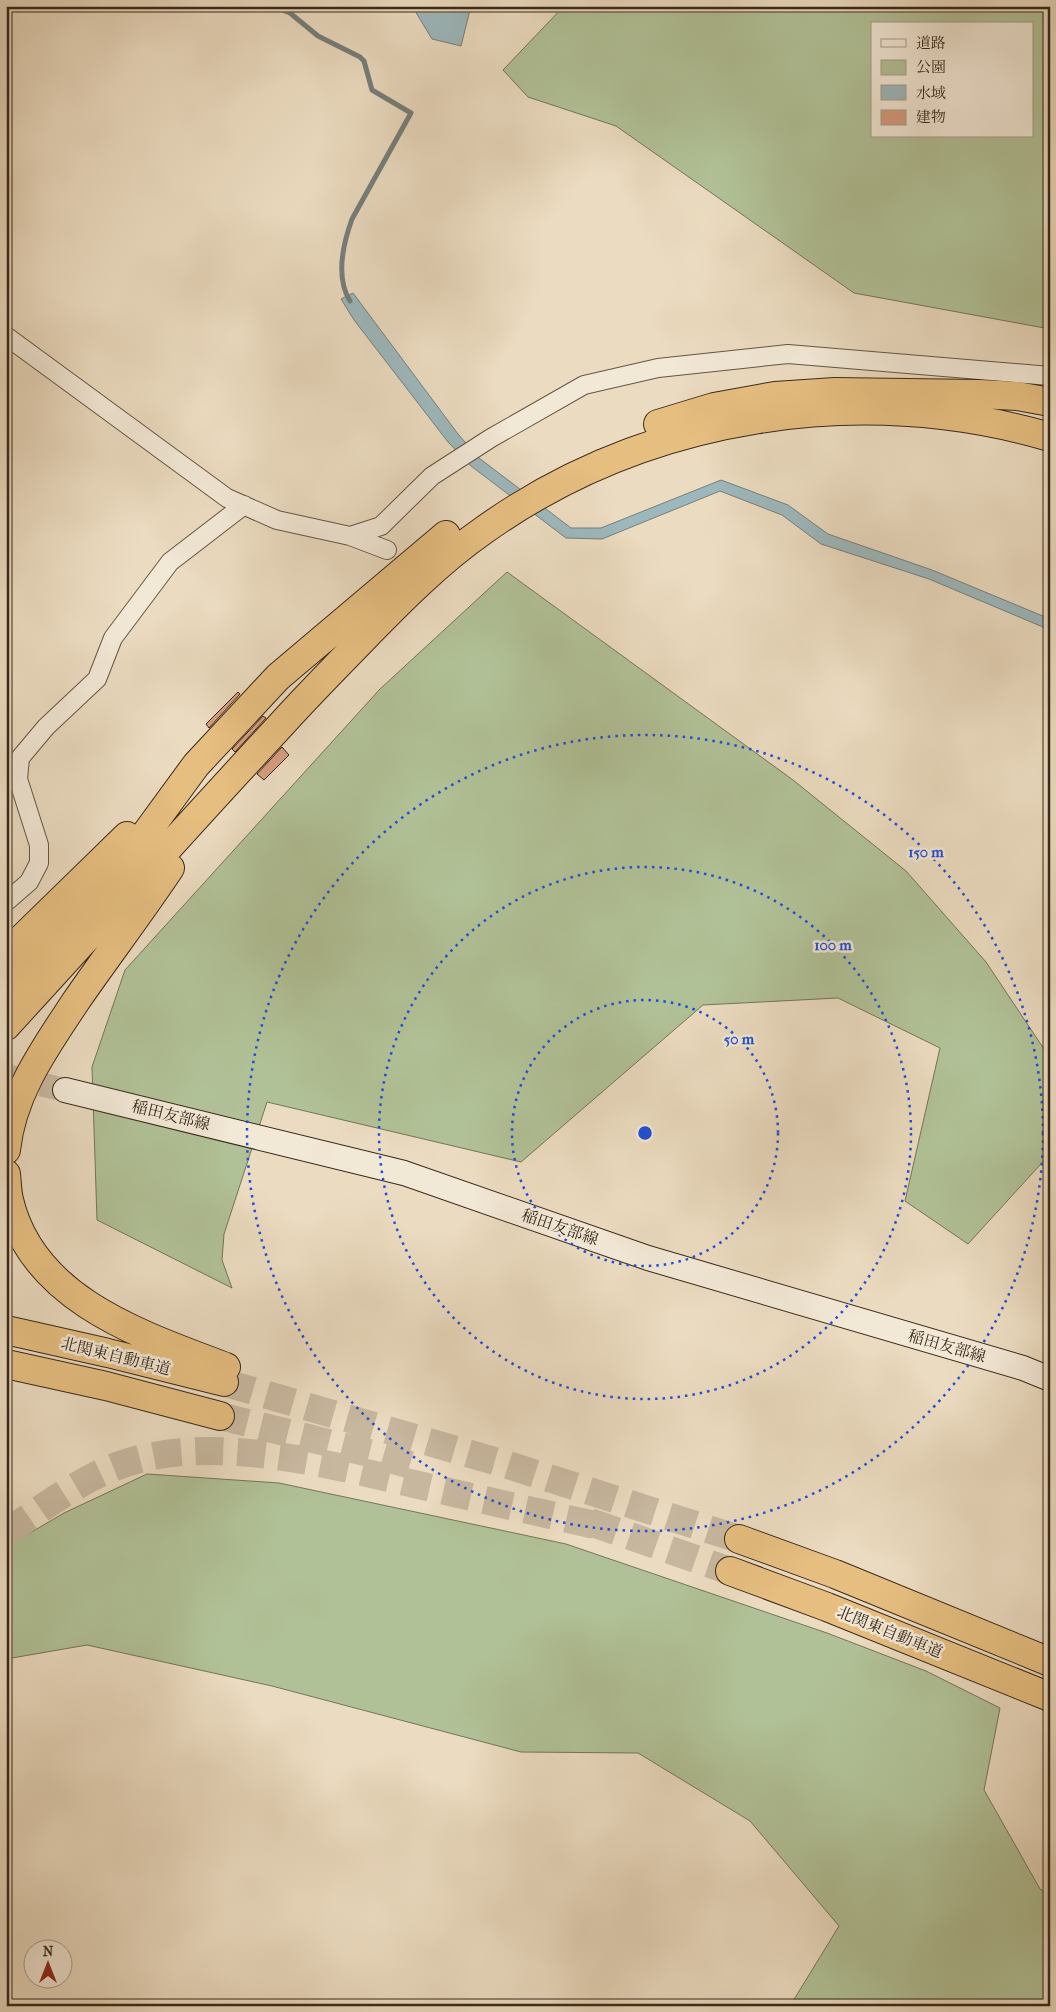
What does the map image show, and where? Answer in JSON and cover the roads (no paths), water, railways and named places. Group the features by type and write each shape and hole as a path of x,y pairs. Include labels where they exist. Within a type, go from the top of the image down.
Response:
{"highway":[{"path":"6,954 93,871 278,677 432,546 471,516 559,463 606,442 659,423 714,407 775,396 854,392 947,394 1016,396 1050,402"},
{"path":"947,394 1050,417"},
{"path":"6,1026 223,787 403,598 446,559 485,529 525,503 616,458 666,440 778,415 836,411 892,411 947,415 996,423 1050,437"},
{"path":"6,994 109,884 196,765"},
{"path":"6,1150 8,1128 20,1094 43,1050 142,909 223,787"},
{"name":"北関東自動車道","path":"6,1174 9,1200 20,1232 38,1262 65,1290 110,1319 226,1375 6,1330"},
{"name":"北関東自動車道","path":"6,1364 106,1386 220,1416"},
{"name":"北関東自動車道","path":"739,1539 835,1574 1050,1662"},
{"name":"北関東自動車道","path":"730,1571 917,1643 1050,1697"}],"main road":[{"name":"稲田友部線","path":"65,1090 404,1173 648,1258 1023,1368 1050,1379"}],"street":[{"path":"6,336 227,498 277,520 350,536 387,550"},
{"path":"350,536 381,526 432,476 492,438 584,385 658,368 788,354 1050,376"},
{"path":"6,902 29,882 39,863 39,845 18,779 20,758 46,726 97,678 113,638 170,562 244,505"}],"water":[{"path":"412,6 476,6 470,10 461,46 432,39"},
{"path":"353,293 458,434 479,458 571,528 601,528 721,480 788,505 828,534 932,570 1050,619 1050,630 929,579 821,544 782,515 720,491 602,539 566,538 471,466 448,442 354,320 341,299"}],"waterway":[{"path":"272,6 290,13 318,36 360,57 364,61 372,90 411,113 352,219 342,260 343,282 345,292 350,301"}],"tunnel":[{"path":"6,1076 65,1090"},
{"path":"226,1383 508,1465 739,1539"},
{"path":"220,1416 373,1454 420,1468"},
{"path":"6,1533 61,1495 105,1471 155,1456 193,1451 271,1455 311,1461 608,1528"},
{"path":"590,1522 730,1571"}]}
